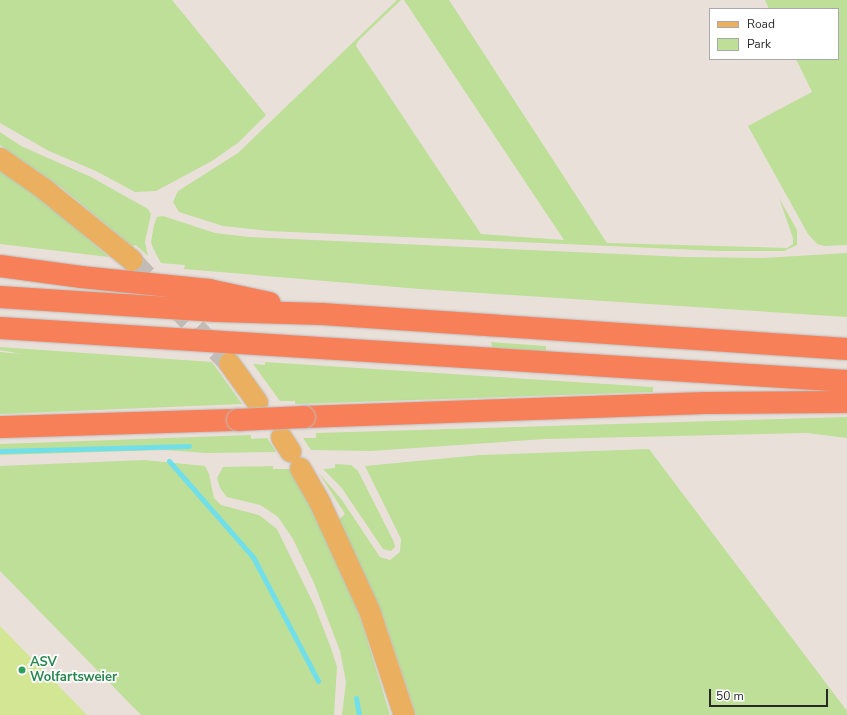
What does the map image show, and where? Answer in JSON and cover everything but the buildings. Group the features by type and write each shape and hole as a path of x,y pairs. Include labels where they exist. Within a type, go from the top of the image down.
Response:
{"highway":[{"path":"0,266 81,277 209,290 322,314"},
{"path":"0,298 217,312 322,314 847,349"},
{"path":"0,328 847,381"},
{"path":"0,427 705,403 847,402"}],"main road":[{"path":"0,158 43,188 132,260"},
{"path":"229,363 257,402"},
{"path":"300,468 319,501 369,610 404,715"}],"green space":[{"path":"0,0 172,0 266,115 239,142 212,161 156,191 135,192 96,171 49,151 0,123"},
{"path":"397,0 401,0 358,41 356,46 481,234 564,240 404,0 449,0 607,243 787,248 793,244 793,238 779,198 797,230 797,245 784,251 721,251 269,231 223,226 179,212 173,202 178,191 238,153"},
{"path":"765,0 847,0 847,245 824,246 817,244 808,234 748,126 812,92 796,60 839,60 839,8 769,8"},
{"path":"0,132 21,146 91,177 148,209 151,214 145,242 148,256 136,245 132,246 62,188 0,145"},
{"path":"0,169 85,231 89,240 109,257 0,244"},
{"path":"163,216 215,233 249,237 685,257 763,258 847,253 847,317 420,289 184,269 185,265 161,263 153,248 151,242 154,225 157,217"},
{"path":"491,342 546,346 546,352 493,350"},
{"path":"0,347 212,362 242,404 0,414 0,352 21,354 0,350"},
{"path":"265,362 653,387 653,392 295,404 295,401 280,401 253,364 265,365"},
{"path":"847,417 847,438 807,433 545,439 371,451 311,450 303,438 316,438 316,433"},
{"path":"251,435 251,439 267,438 276,452 206,453 164,450 0,455 0,444"},
{"path":"649,449 847,711 847,715 416,715 388,631 339,519 345,514 319,473 342,500 380,557 390,560 400,552 401,539 365,466 480,455"},
{"path":"144,460 205,466 209,474 214,498 221,505 259,515 277,529 315,607 337,667 334,715 141,715 0,571 0,466"},
{"path":"335,464 351,465 358,471 394,542 395,547 391,551 383,549 341,487 323,469 335,468"},
{"path":"273,466 273,469 291,469 339,562 362,623 390,715 342,715 346,682 340,651 314,583 293,539 278,517 268,510 260,505 227,497 220,488 217,478 223,467"},
{"name":"ASV Wolfartsweier","path":"0,626 87,715 0,715"}],"waterway":[{"path":"0,451 189,446"},
{"path":"169,461 253,557 318,681"},
{"path":"356,698 359,715"}],"tunnel":[{"path":"132,260 229,363"}],"place":[{"name":"ASV Wolfartsweier","path":"22,670"}]}
